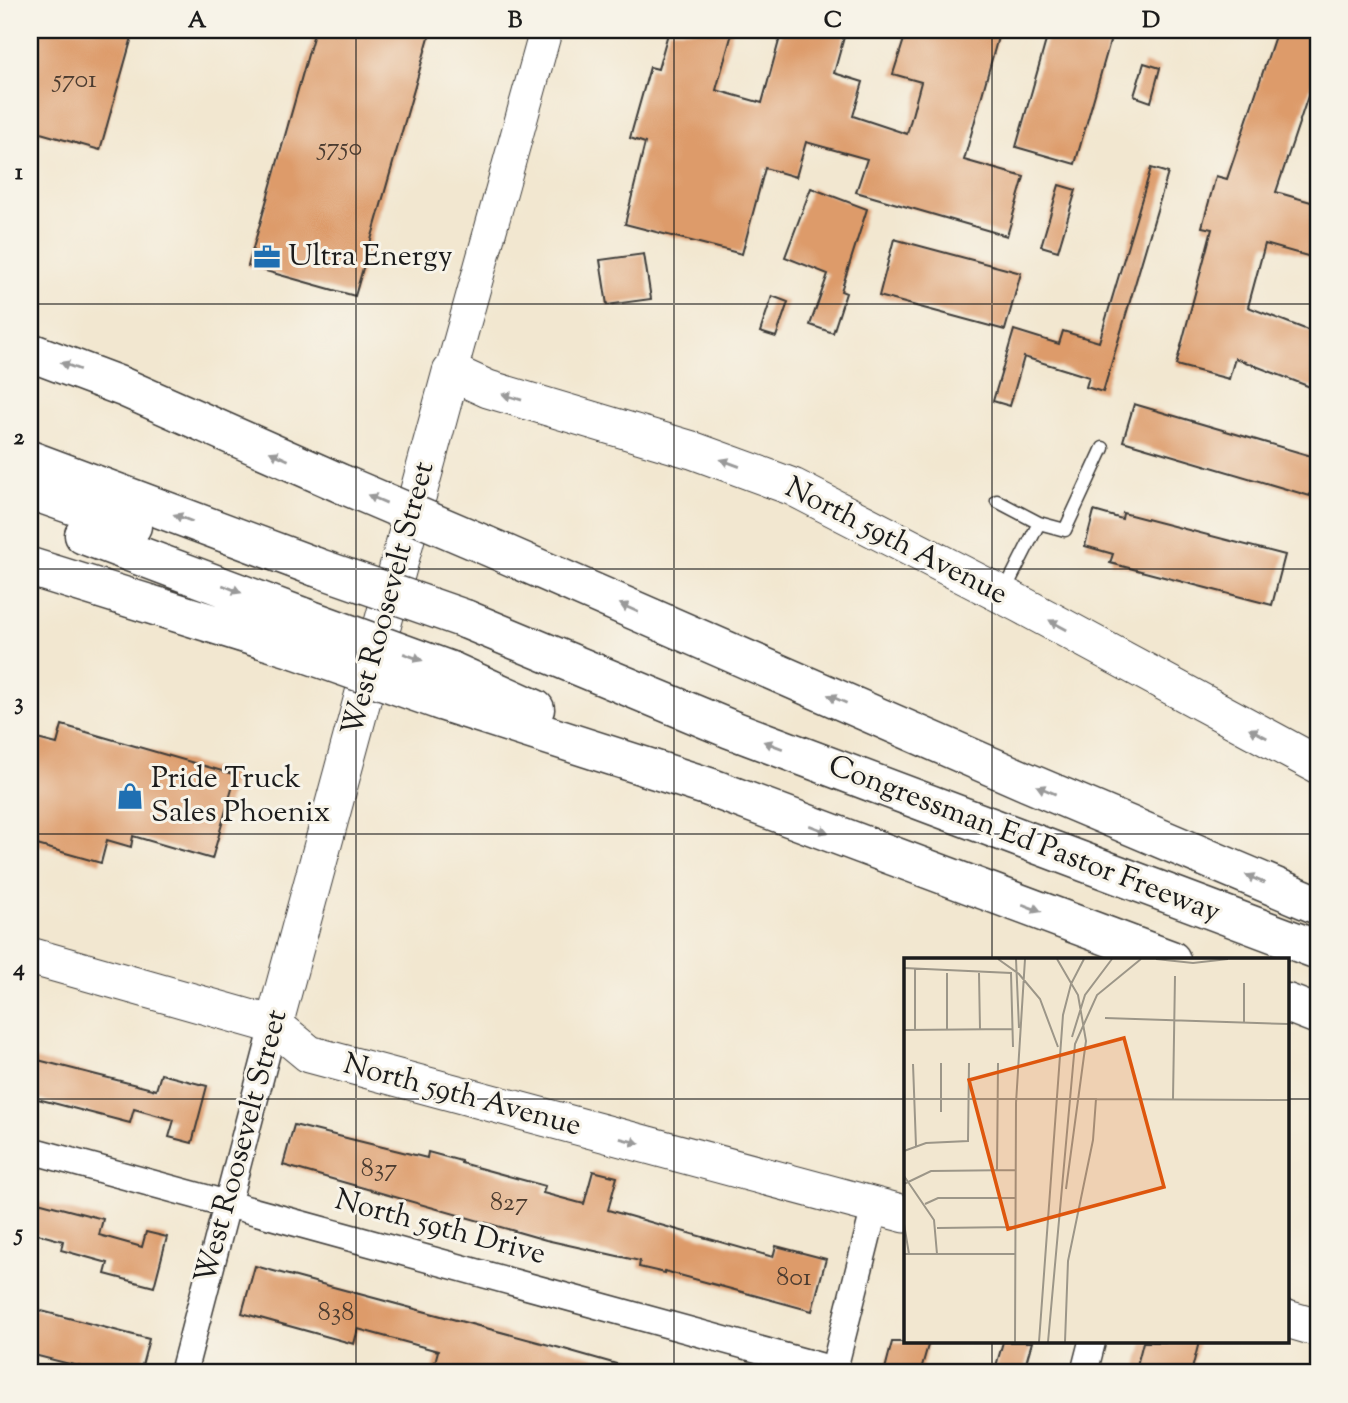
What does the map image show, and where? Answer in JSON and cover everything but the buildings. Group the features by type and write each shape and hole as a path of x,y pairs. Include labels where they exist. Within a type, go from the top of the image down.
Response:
{"highway":[{"path":"30,352 123,387 1027,782 1318,905"},
{"path":"30,460 302,619"},
{"path":"30,490 302,619 450,670 709,788"},
{"path":"30,515 302,619 450,670 709,788"},
{"path":"30,567 302,619 450,670"},
{"path":"30,593 302,619"},
{"name":"Congressman Ed Pastor Freeway","path":"450,670 730,729 1318,950"},
{"name":"Congressman Ed Pastor Freeway","path":"709,788 1166,958"},
{"path":"1288,1003 1318,1015"}],"main road":[{"name":"North 59th Avenue","path":"451,372 488,389 692,450 793,487 1002,595 1318,765"},
{"name":"West Roosevelt Street","path":"274,1025 451,372"},
{"name":"North 59th Avenue","path":"30,956 274,1025 309,1054 890,1210"},
{"path":"1288,1319 1318,1328"}],"street":[{"name":"West Roosevelt Street","path":"451,372 546,30"},
{"name":"West Roosevelt Street","path":"183,1373 274,1025"},
{"name":"North 59th Drive","path":"30,1150 833,1371"},
{"path":"833,1371 890,1210"},
{"path":"1084,1373 1091,1344"}],"lane":[{"path":"997,501 1039,523 1065,530 1103,447"},
{"path":"1002,595 1039,523"}],"place":[{"name":"Ultra Energy","path":"267,257"},
{"name":"Pride Truck Sales Phoenix","path":"130,796"}]}
